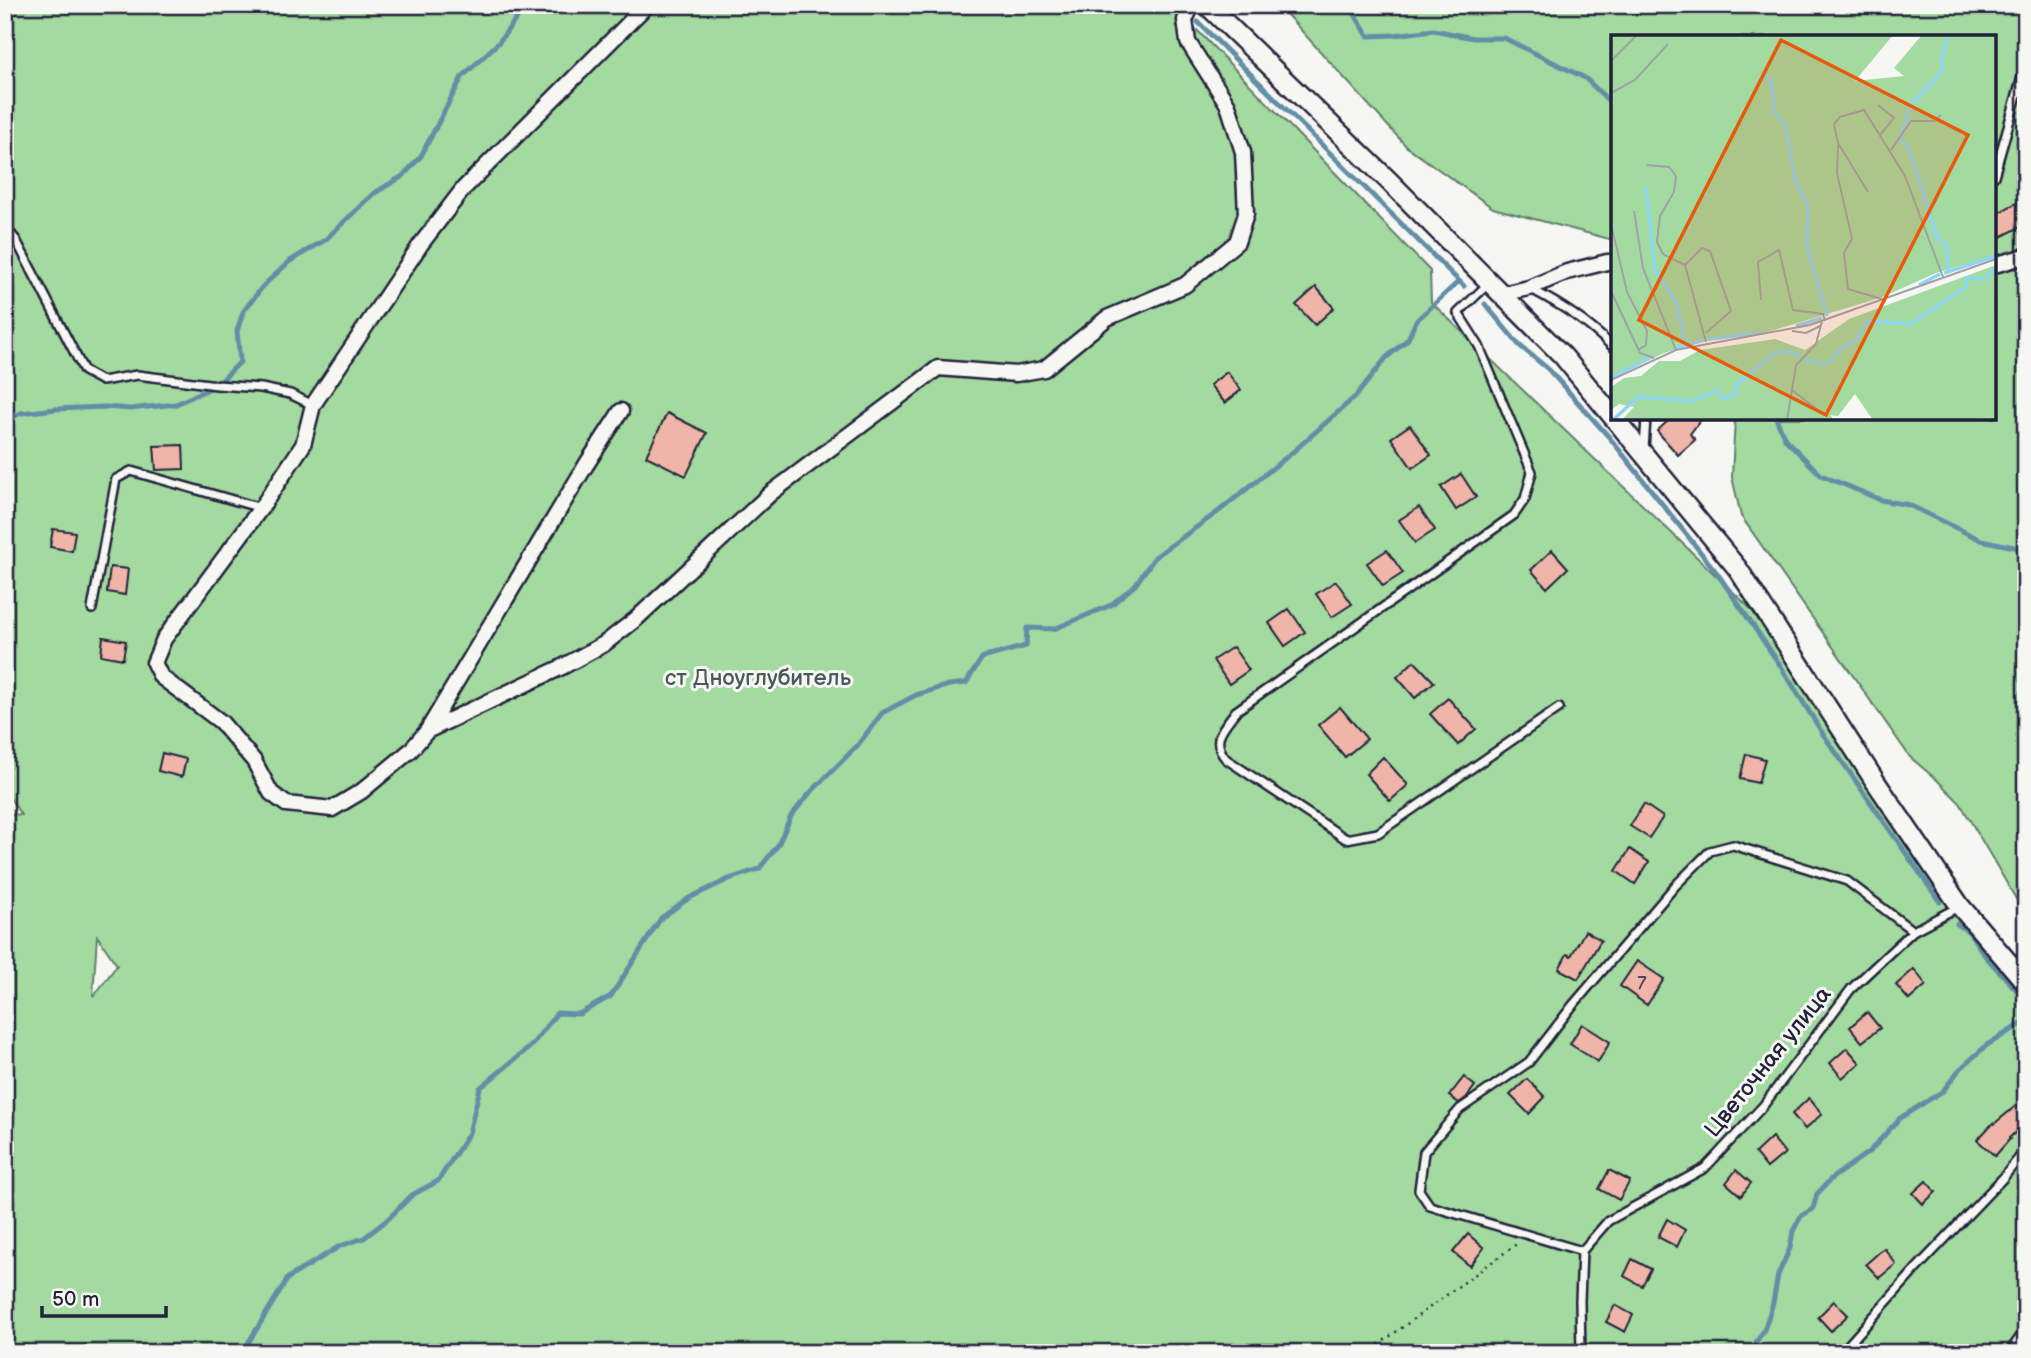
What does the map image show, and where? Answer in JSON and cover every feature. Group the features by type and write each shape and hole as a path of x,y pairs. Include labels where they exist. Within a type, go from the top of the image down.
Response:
{"street":[{"path":"621,411 427,731 411,750 362,791 332,809 286,804 271,793 254,761 221,722 160,677 154,663 164,639 261,508 303,445 313,404 421,244 464,188 647,5"},
{"path":"427,731 562,667 604,644 635,619 771,493 938,368 1016,374 1044,369 1107,318 1185,285 1237,242 1246,214 1243,152 1228,105 1188,42 1185,20 1192,5"},
{"path":"1207,5 1496,288 1563,356 1611,415"},
{"path":"1996,264 2026,256"},
{"path":"1496,288 1529,288 1567,272 1611,262"},
{"path":"1615,420 1738,569 1875,781 1960,906 2026,983"},
{"path":"2013,1353 2026,1335"}],"lane":[{"path":"1996,169 2026,62"},
{"path":"5,226 16,240 84,371 102,381 136,375 261,388 290,394 313,404"},
{"path":"1496,288 1458,313 1479,346 1532,472 1525,499 1514,516 1236,711 1222,730 1219,750 1226,759 1346,839 1378,832 1559,708"},
{"path":"1529,288 1565,307 1611,344"},
{"path":"1643,454 1646,420"},
{"path":"92,609 116,479 131,471 261,508"},
{"path":"1581,1353 1582,1251 1430,1206 1419,1190 1424,1152 1460,1109 1529,1062 1573,1005 1666,896 1710,851 1734,845 1847,881 1913,931"},
{"name":"Цветочная улица","path":"1582,1251 1608,1221 1705,1168 1763,1105 1851,989 1913,931 1960,906"},
{"path":"1841,1353 2003,1178 2026,1149"}],"path":[{"path":"1367,1353 1529,1235"}],"green space":[{"name":"ст Дноуглубитель","path":"5,5 1166,5 1197,30 1430,271 1431,302 1755,613 1955,908 2026,983 2026,1353 5,1353 5,813 21,815 5,790","holes":["97,936 117,965 94,996"]},
{"path":"1278,5 2026,5 2026,916 1960,803 1910,757 1741,516 1732,477 1735,420 1996,420 1996,35 1611,35 1611,239 1493,208 1407,147"}],"building":[{"path":"2026,198 2026,224 2001,237 1996,228 1996,214"},
{"path":"1316,287 1334,308 1315,325 1296,305"},
{"path":"1227,372 1241,390 1225,403 1210,385"},
{"path":"667,413 707,433 686,476 646,456"},
{"path":"1669,420 1700,420 1690,434 1695,440 1678,455 1657,431"},
{"path":"1410,425 1431,455 1412,468 1391,438"},
{"path":"183,445 184,469 156,470 154,446"},
{"path":"1461,474 1476,497 1456,510 1441,487"},
{"path":"1419,507 1435,530 1415,543 1399,520"},
{"path":"53,529 75,532 72,551 50,547"},
{"path":"1387,550 1403,573 1383,586 1367,563"},
{"path":"1552,550 1568,568 1547,588 1531,570"},
{"path":"110,567 128,569 125,595 107,592"},
{"path":"1336,581 1352,604 1332,617 1316,594"},
{"path":"1289,609 1305,632 1285,646 1269,623"},
{"path":"103,637 126,641 123,659 101,655"},
{"path":"1233,647 1249,670 1229,684 1213,660"},
{"path":"1414,661 1434,682 1415,698 1397,677"},
{"path":"1448,698 1476,729 1458,745 1430,714"},
{"path":"1340,707 1367,739 1345,757 1318,725"},
{"path":"162,753 186,759 182,777 158,771"},
{"path":"1746,754 1765,759 1758,783 1740,779"},
{"path":"1383,757 1408,785 1390,801 1366,774"},
{"path":"1644,804 1663,817 1649,838 1630,826"},
{"path":"1630,849 1649,862 1635,884 1616,871"},
{"path":"1585,931 1601,940 1578,979 1559,969 1567,954 1571,956"},
{"path":"1637,961 1664,979 1647,1005 1620,986"},
{"path":"1914,969 1926,985 1909,1000 1896,985"},
{"path":"1867,1012 1880,1028 1862,1042 1850,1027"},
{"path":"1582,1024 1610,1042 1598,1062 1570,1044"},
{"path":"1847,1048 1860,1063 1842,1078 1830,1063"},
{"path":"1464,1077 1475,1086 1459,1103 1449,1096"},
{"path":"1527,1079 1545,1097 1529,1114 1510,1095"},
{"path":"1809,1098 1822,1114 1805,1129 1792,1114"},
{"path":"2017,1105 2026,1115 2026,1123 2009,1138 1995,1156 1977,1140 1993,1123"},
{"path":"1772,1137 1785,1153 1767,1168 1755,1153"},
{"path":"1609,1170 1630,1181 1619,1200 1599,1189"},
{"path":"1736,1170 1751,1183 1741,1196 1726,1183"},
{"path":"1926,1181 1936,1192 1923,1204 1913,1193"},
{"path":"1667,1219 1685,1230 1677,1247 1658,1237"},
{"path":"1468,1234 1484,1248 1470,1266 1453,1252"},
{"path":"1884,1248 1896,1264 1879,1278 1866,1264"},
{"path":"1632,1259 1651,1269 1642,1286 1624,1276"},
{"path":"1834,1301 1848,1315 1831,1331 1818,1317"},
{"path":"1615,1305 1633,1315 1625,1332 1606,1322"}],"waterway":[{"path":"5,421 21,413 56,409 130,409 176,404 217,385 240,362 237,331 243,312 263,286 290,261 325,240 373,194 403,176 421,156 462,77 499,42 521,12 535,5"},
{"path":"1349,5 1368,36 1434,30 1473,38 1504,38 1585,78 1611,103"},
{"path":"1198,22 1464,286"},
{"path":"242,1353 288,1278 340,1246 364,1238 412,1195 438,1181 469,1133 480,1088 531,1046 557,1013 579,1014 611,996 661,918 689,898 729,879 759,869 778,845 791,816 857,746 882,713 916,695 966,683 982,658 1026,646 1027,628 1054,629 1111,605 1135,585 1155,557 1219,511 1294,451 1356,396 1386,358 1408,339 1416,321 1459,281"},
{"path":"1485,304 1519,345 1548,369 1609,437 1717,573 1823,734 1940,902"},
{"path":"1777,420 1785,439 1821,475 1881,500 1909,505 1981,540 2026,552"},
{"path":"1957,924 1969,932 1986,957 2026,1000"},
{"path":"1749,1353 1764,1330 1793,1231 1801,1216 1813,1209 1817,1194 1832,1178 1870,1151 1900,1118 1943,1091 1959,1070 1987,1045 2026,1021"}]}
